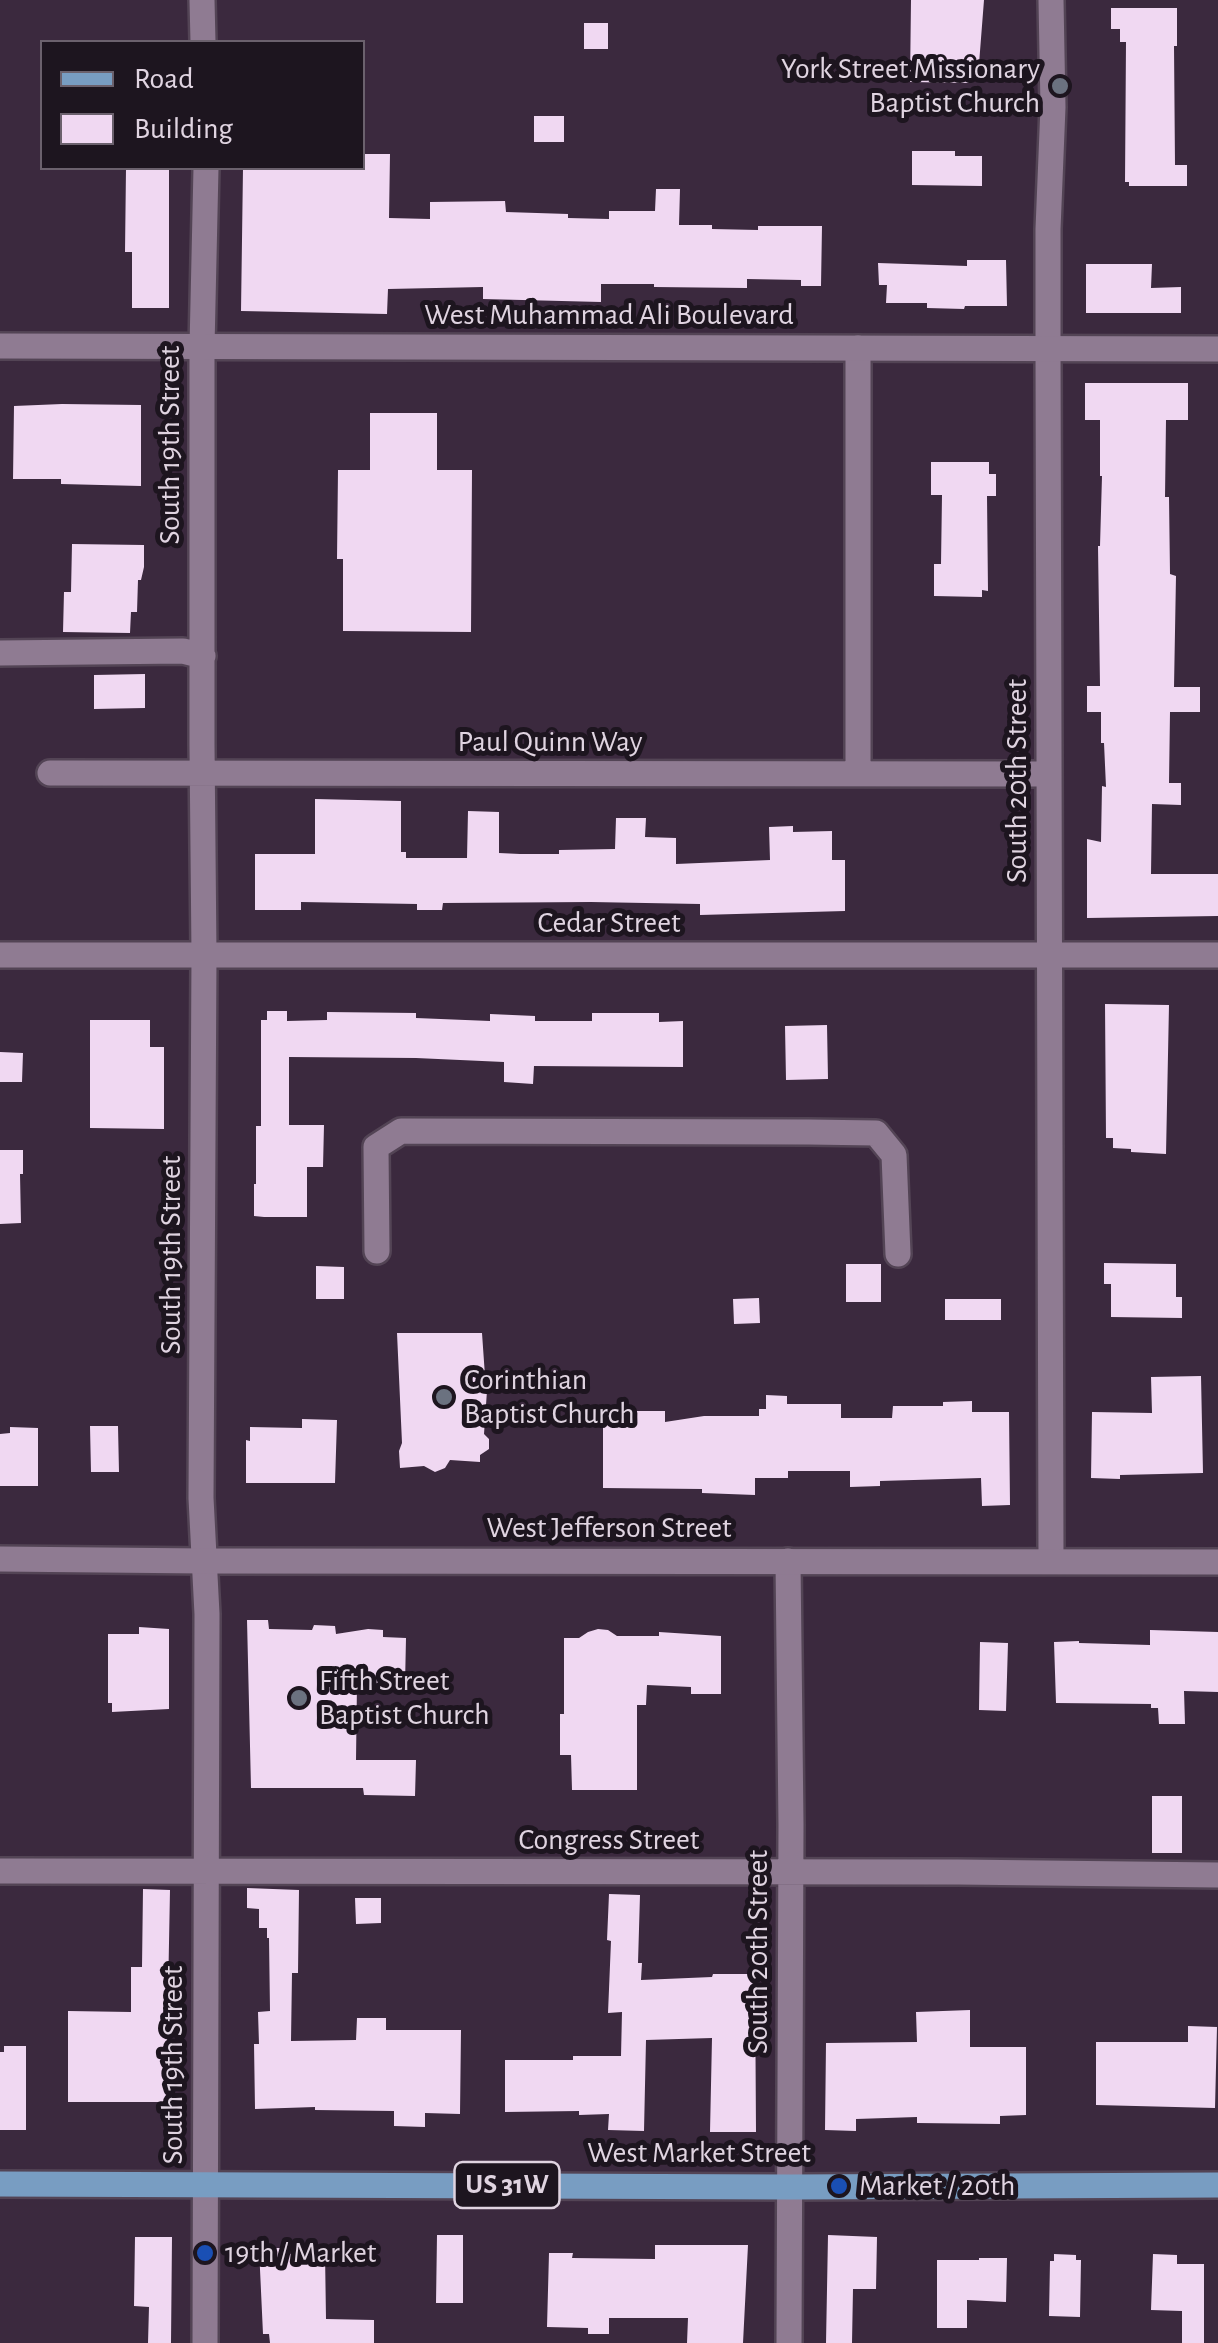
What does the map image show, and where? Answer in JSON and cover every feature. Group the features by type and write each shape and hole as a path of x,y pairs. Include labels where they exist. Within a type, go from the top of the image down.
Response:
{"main road":[{"name":"West Market Street","path":"0,2184 1218,2185"}],"street":[{"path":"202,0 203,40"},
{"name":"South 20th Street","path":"1051,1561 1048,229 1052,0"},
{"name":"South 19th Street","path":"205,2343 207,1614 201,1498 202,347 206,170"},
{"name":"West Muhammad Ali Boulevard","path":"0,346 1218,349"},
{"path":"858,348 858,774"},
{"path":"0,654 182,651 203,656"},
{"name":"Paul Quinn Way","path":"50,773 1049,774"},
{"name":"Cedar Street","path":"0,955 1218,956"},
{"path":"377,1251 376,1147 400,1131 809,1132 876,1133 894,1155 898,1254"},
{"name":"West Jefferson Street","path":"0,1558 1218,1562"},
{"name":"South 20th Street","path":"788,1561 789,2343"},
{"name":"Congress Street","path":"0,1872 1218,1875"}],"building":[{"path":"911,0 984,0 979,64 970,64 970,83 910,82"},
{"path":"1111,8 1177,8 1175,165 1187,165 1187,186 1129,186 1125,182 1126,42 1120,42 1120,29 1111,29"},
{"path":"584,23 608,23 608,49 584,49"},
{"path":"534,116 564,116 564,142 534,142"},
{"path":"912,151 955,151 955,156 982,156 982,186 912,185"},
{"path":"365,154 390,154 389,218 430,219 430,202 505,201 506,212 609,219 609,211 655,211 656,189 680,189 679,225 758,230 758,226 822,226 821,286 801,286 801,280 747,279 747,288 601,284 601,302 483,299 483,287 388,289 387,314 241,311 243,170 365,170"},
{"path":"126,170 169,170 169,308 132,308 132,252 125,252"},
{"path":"967,260 1006,260 1007,306 964,309 927,308 927,303 886,303 887,285 879,285 878,263 967,266"},
{"path":"1086,264 1152,264 1151,288 1181,287 1181,313 1086,313"},
{"path":"1085,383 1188,383 1188,420 1166,420 1165,497 1169,497 1170,574 1176,576 1174,687 1200,687 1200,712 1170,712 1169,783 1181,783 1181,805 1152,804 1151,874 1218,874 1218,916 1087,918 1087,839 1101,842 1102,786 1106,787 1101,712 1087,712 1087,686 1100,686 1098,546 1102,476 1100,420 1085,420"},
{"path":"141,405 141,486 13,479 14,406"},
{"path":"370,413 437,413 437,470 472,470 471,632 343,631 343,559 337,559 338,470 370,470"},
{"path":"931,462 989,462 989,474 996,474 996,496 987,496 988,591 982,590 982,597 934,596 934,564 941,564 942,495 931,495"},
{"path":"72,544 144,545 137,612 131,612 130,633 63,632 64,592 71,592"},
{"path":"145,674 145,708 94,709 94,675"},
{"path":"315,799 401,801 401,852 406,852 406,858 467,858 468,811 499,812 499,853 520,854 615,849 616,818 646,818 645,837 676,838 676,864 770,860 769,827 793,826 793,832 832,831 832,860 845,860 845,911 700,915 700,904 591,902 443,903 442,910 417,910 417,904 301,902 301,910 255,910 255,854 315,854"},
{"path":"1105,1004 1169,1005 1166,1154 1113,1148 1113,1138 1106,1138"},
{"path":"267,1011 287,1011 287,1021 327,1020 327,1012 416,1013 416,1018 490,1021 490,1014 535,1016 535,1021 592,1021 592,1013 659,1013 659,1022 683,1021 683,1067 534,1066 533,1084 504,1082 504,1062 289,1057 289,1125 324,1125 323,1167 307,1167 307,1217 254,1216 256,1126 261,1126 261,1020 267,1020"},
{"path":"90,1020 150,1020 150,1047 164,1047 164,1129 90,1128"},
{"path":"827,1025 828,1079 786,1080 785,1026"},
{"path":"0,1052 23,1053 22,1082 0,1082"},
{"path":"0,1150 23,1150 21,1223 0,1224"},
{"path":"1104,1263 1176,1264 1176,1297 1182,1297 1182,1318 1111,1317 1111,1284 1104,1284"},
{"path":"846,1264 881,1264 881,1302 846,1302"},
{"path":"316,1266 344,1267 344,1299 316,1299"},
{"path":"759,1298 760,1323 734,1324 733,1299"},
{"path":"945,1299 1001,1299 1001,1320 945,1320"},
{"name":"Corinthian Baptist Church","path":"397,1333 482,1333 488,1376 484,1434 489,1439 489,1449 480,1455 480,1462 450,1460 445,1468 435,1472 424,1466 400,1468"},
{"path":"1201,1376 1203,1473 1091,1478 1092,1412 1152,1413 1151,1377"},
{"path":"766,1395 787,1396 787,1404 841,1404 841,1418 892,1418 893,1406 943,1406 943,1402 972,1401 972,1412 1009,1412 1010,1505 982,1506 981,1478 880,1481 880,1486 850,1487 850,1471 788,1471 788,1478 755,1478 755,1495 702,1493 702,1489 603,1488 603,1411 665,1411 665,1422 704,1416 759,1416 759,1409 766,1409"},
{"path":"302,1419 337,1420 335,1483 246,1483 246,1440 250,1441 250,1427 302,1428"},
{"path":"90,1426 118,1426 119,1472 91,1472"},
{"path":"10,1427 38,1428 38,1486 0,1486 0,1434 10,1433"},
{"name":"Fifth Street Baptist Church","path":"247,1620 268,1620 269,1629 335,1626 336,1634 368,1629 383,1630 383,1637 406,1638 405,1685 357,1683 356,1760 416,1760 415,1796 364,1795 363,1788 251,1788"},
{"path":"139,1627 169,1629 169,1709 112,1712 112,1703 108,1703 108,1634 139,1634"},
{"path":"598,1629 617,1636 659,1636 659,1632 721,1636 721,1694 691,1694 691,1687 647,1685 646,1705 637,1705 637,1790 572,1790 571,1755 560,1755 564,1638 579,1638"},
{"path":"1150,1630 1218,1632 1218,1692 1184,1691 1185,1724 1159,1724 1158,1708 1151,1708 1151,1704 1056,1703 1054,1642 1150,1645"},
{"path":"980,1642 1008,1643 1006,1711 979,1710"},
{"path":"1152,1796 1182,1796 1182,1853 1152,1853"},
{"path":"247,1888 299,1890 298,1973 292,1973 291,2041 356,2040 357,2018 386,2018 386,2030 461,2030 460,2114 425,2113 425,2127 394,2126 394,2111 255,2109 254,2044 259,2044 258,2012 270,2011 269,1938 267,1928 259,1928 259,1909 247,1908"},
{"path":"143,1889 170,1890 166,2102 68,2102 68,2011 131,2012 131,1967 142,1967"},
{"path":"609,1894 640,1895 641,1980 755,1974 756,2132 710,2132 712,2038 646,2040 644,2131 608,2130 609,2114 505,2112 505,2060 621,2056 622,2012 608,2013"},
{"path":"355,1898 381,1898 381,1923 356,1924"},
{"path":"970,2010 970,2047 1026,2047 1026,2115 1000,2116 1000,2124 917,2123 917,2117 856,2119 856,2131 825,2130 826,2043 917,2042 916,2012"},
{"path":"1188,2026 1217,2027 1215,2108 1096,2105 1096,2042 1188,2042"},
{"path":"4,2046 26,2046 26,2130 0,2130 0,2052 4,2052"},
{"path":"437,2235 463,2235 463,2303 436,2303"},
{"path":"828,2235 877,2237 876,2289 853,2289 852,2343 826,2343"},
{"path":"135,2237 172,2237 171,2343 148,2343 149,2307 134,2306"},
{"path":"655,2245 748,2245 743,2343 687,2343 688,2318 609,2318 609,2334 588,2334 588,2328 547,2327 549,2253 573,2253 572,2258 655,2259"},
{"path":"259,2248 282,2248 283,2254 325,2253 326,2319 374,2320 374,2343 270,2343 269,2334 263,2334"},
{"path":"1054,2254 1076,2255 1076,2260 1081,2260 1080,2317 1049,2316 1050,2261 1054,2261"},
{"path":"1153,2254 1177,2255 1177,2264 1204,2264 1204,2343 1182,2343 1182,2311 1151,2310"},
{"path":"1007,2258 1006,2302 967,2300 967,2328 937,2328 937,2260"}],"place":[{"name":"York Street Missionary Baptist Church","path":"1060,86"},
{"name":"Corinthian Baptist Church","path":"444,1397"},
{"name":"Fifth Street Baptist Church","path":"299,1698"},
{"name":"Market / 20th","path":"839,2186"},
{"name":"19th / Market","path":"205,2253"}]}
